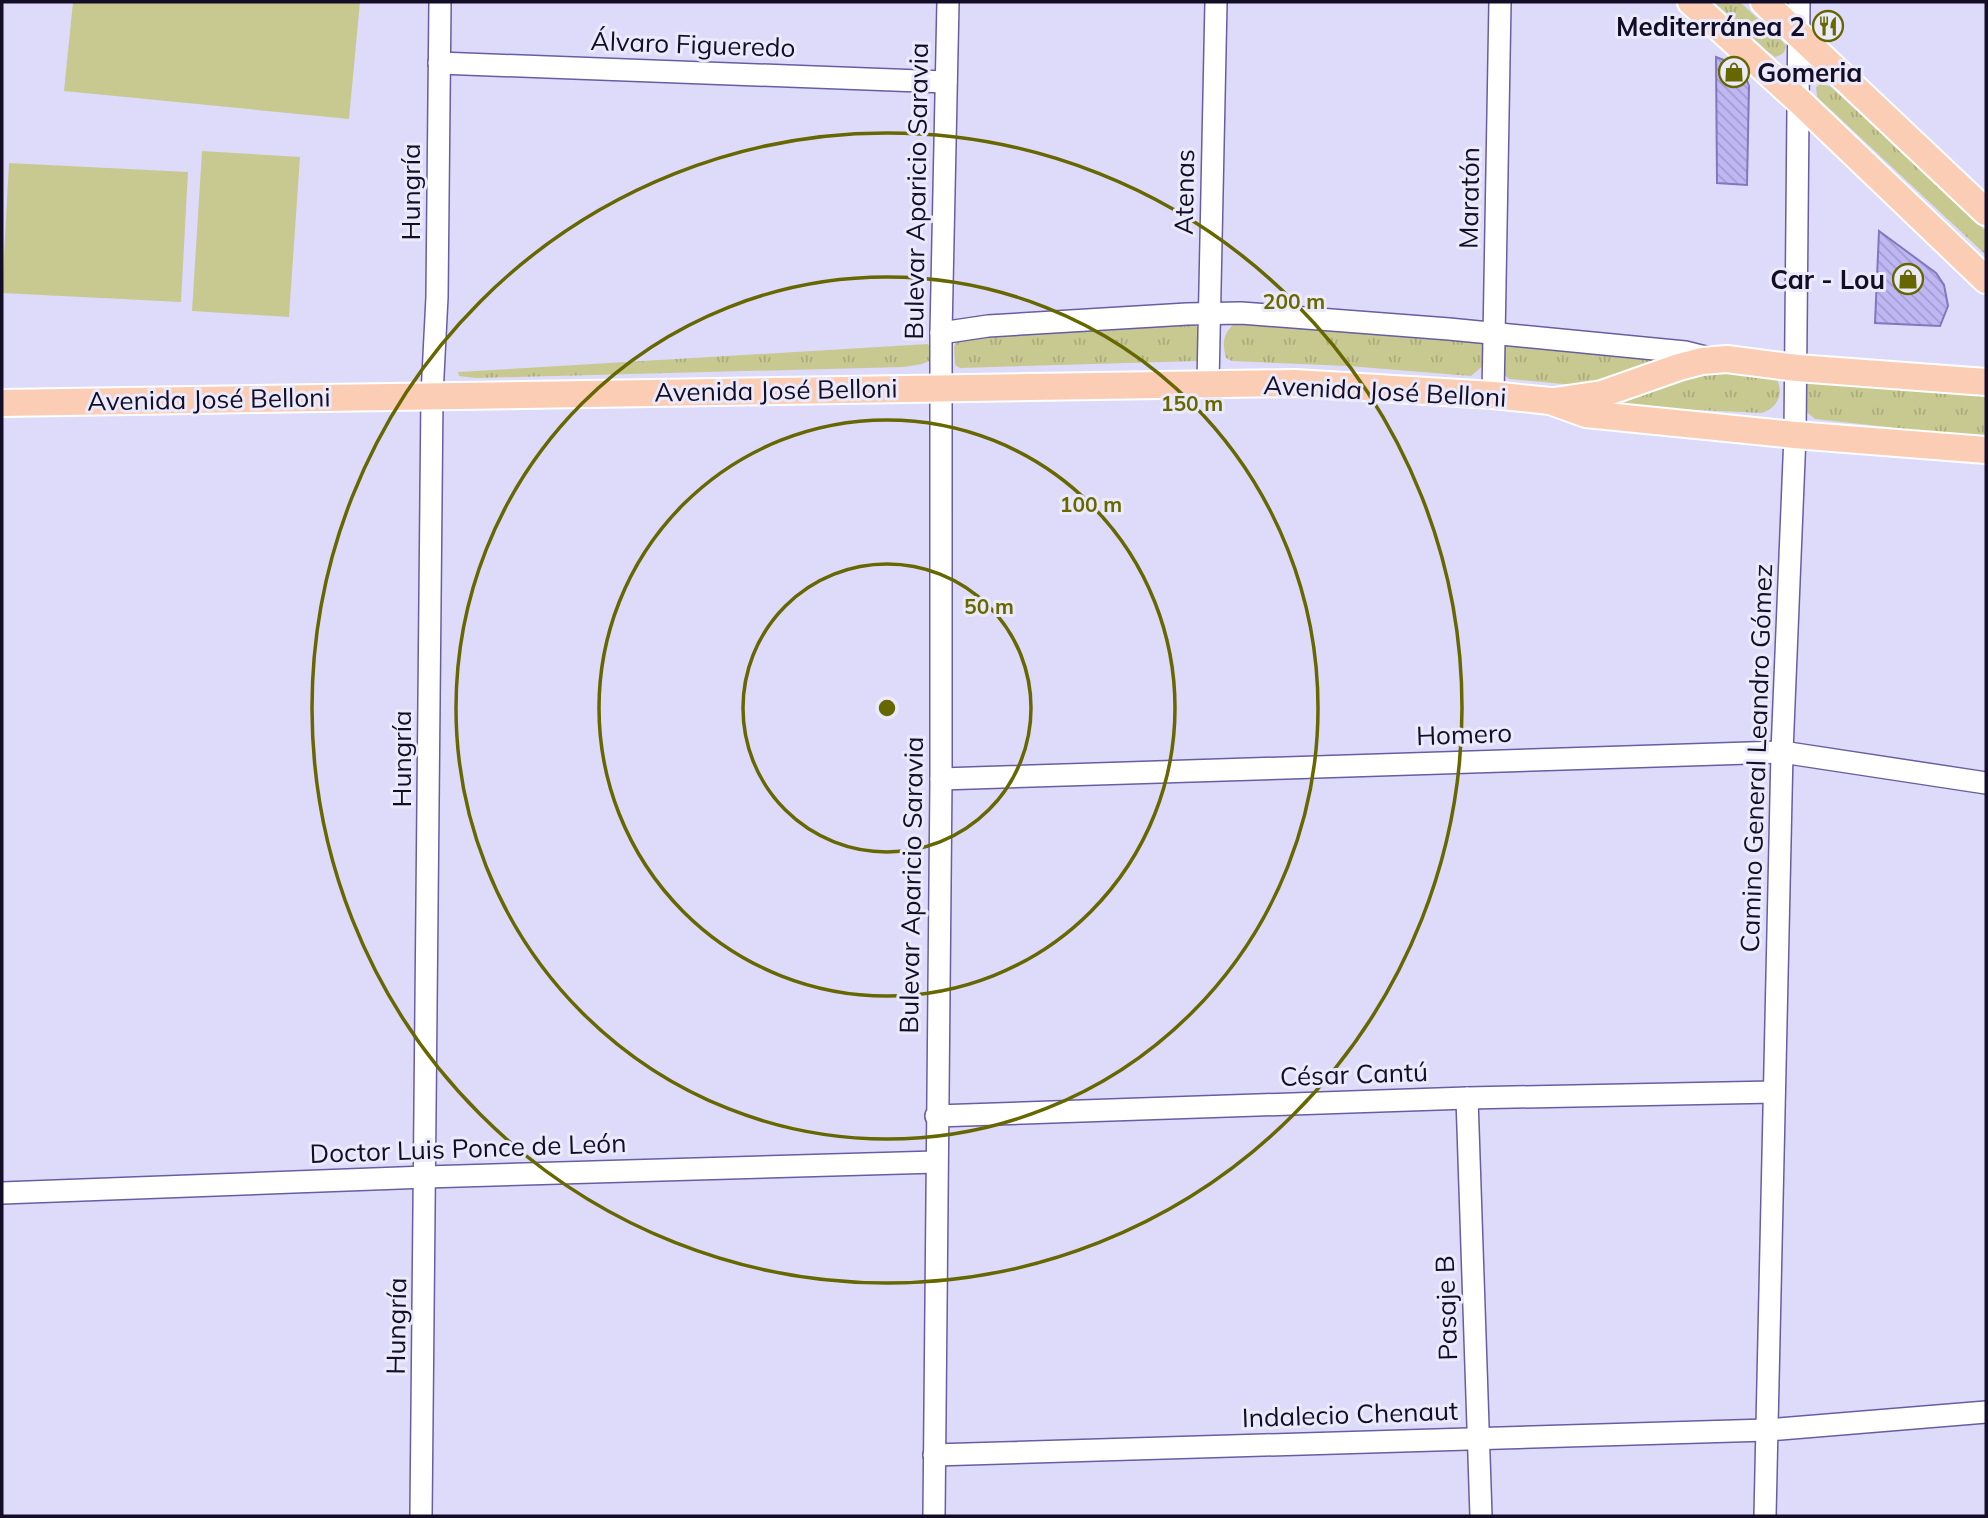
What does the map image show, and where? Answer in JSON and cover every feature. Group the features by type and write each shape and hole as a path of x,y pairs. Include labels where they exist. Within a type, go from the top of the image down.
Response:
{"main road":[{"path":"1691,2 1986,280"},
{"path":"1764,2 1986,212"},
{"name":"Avenida José Belloni","path":"2,403 1208,383 1295,383 1550,401 1602,394 1679,367 1719,360 1986,382"},
{"name":"Avenida José Belloni","path":"1550,401 1586,414 1986,450"}],"street":[{"name":"Hungría","path":"421,1516 432,395 437,298 440,2"},
{"name":"Bulevar Aparicio Saravia","path":"934,1516 941,779 941,333 948,2"},
{"name":"Atenas","path":"1208,383 1216,2"},
{"name":"Maratón","path":"1493,395 1500,2"},
{"name":"Camino General Leandro Gómez","path":"1765,1516 1782,752 1796,435 1799,2"},
{"name":"Álvaro Figueredo","path":"439,63 946,82"},
{"name":"Avenida José Belloni","path":"941,333 988,326 1209,314 1283,316 1449,328 1685,352 1719,360"},
{"name":"Homero","path":"941,779 1782,752 1986,783"},
{"name":"César Cantú","path":"936,1116 1467,1098 1774,1092"},
{"name":"Pasaje B","path":"1467,1098 1481,1516"},
{"name":"Doctor Luis Ponce de León","path":"2,1193 936,1162"},
{"name":"Indalecio Chenaut","path":"934,1455 1767,1430 1986,1412"}],"green space":[{"path":"73,2 360,2 349,119 64,91"},
{"path":"1714,2 1740,2 1783,42 1786,46 1784,52 1775,57 1768,52"},
{"path":"1820,84 1830,86 1986,231 1986,255 1817,97 1816,87"},
{"path":"202,151 300,157 289,317 192,311"},
{"path":"9,163 188,172 181,302 2,293"},
{"path":"1246,321 1482,341 1486,348 1484,365 1471,376 1348,366 1232,361 1226,358 1226,335 1234,324"},
{"path":"1191,323 1200,329 1201,359 1197,361 960,368 955,365 956,341 969,337"},
{"path":"928,344 929,361 904,367 475,378 459,376 458,372"},
{"path":"1503,345 1658,359 1656,362 1584,386 1510,379 1502,369"},
{"path":"1717,364 1776,377 1780,394 1776,403 1762,413 1570,404 1633,398 1696,370"},
{"path":"1813,378 1986,389 1986,438 1815,419 1804,410 1804,388"}],"building":[{"path":"1716,57 1737,65 1744,72 1749,86 1747,185 1717,183"},
{"name":"Car - Lou","path":"1879,231 1936,273 1944,285 1948,306 1940,326 1875,323"}],"place":[{"name":"Mediterránea 2","path":"1828,26"},
{"name":"Gomeria","path":"1734,72"},
{"name":"Car - Lou","path":"1908,279"}]}
